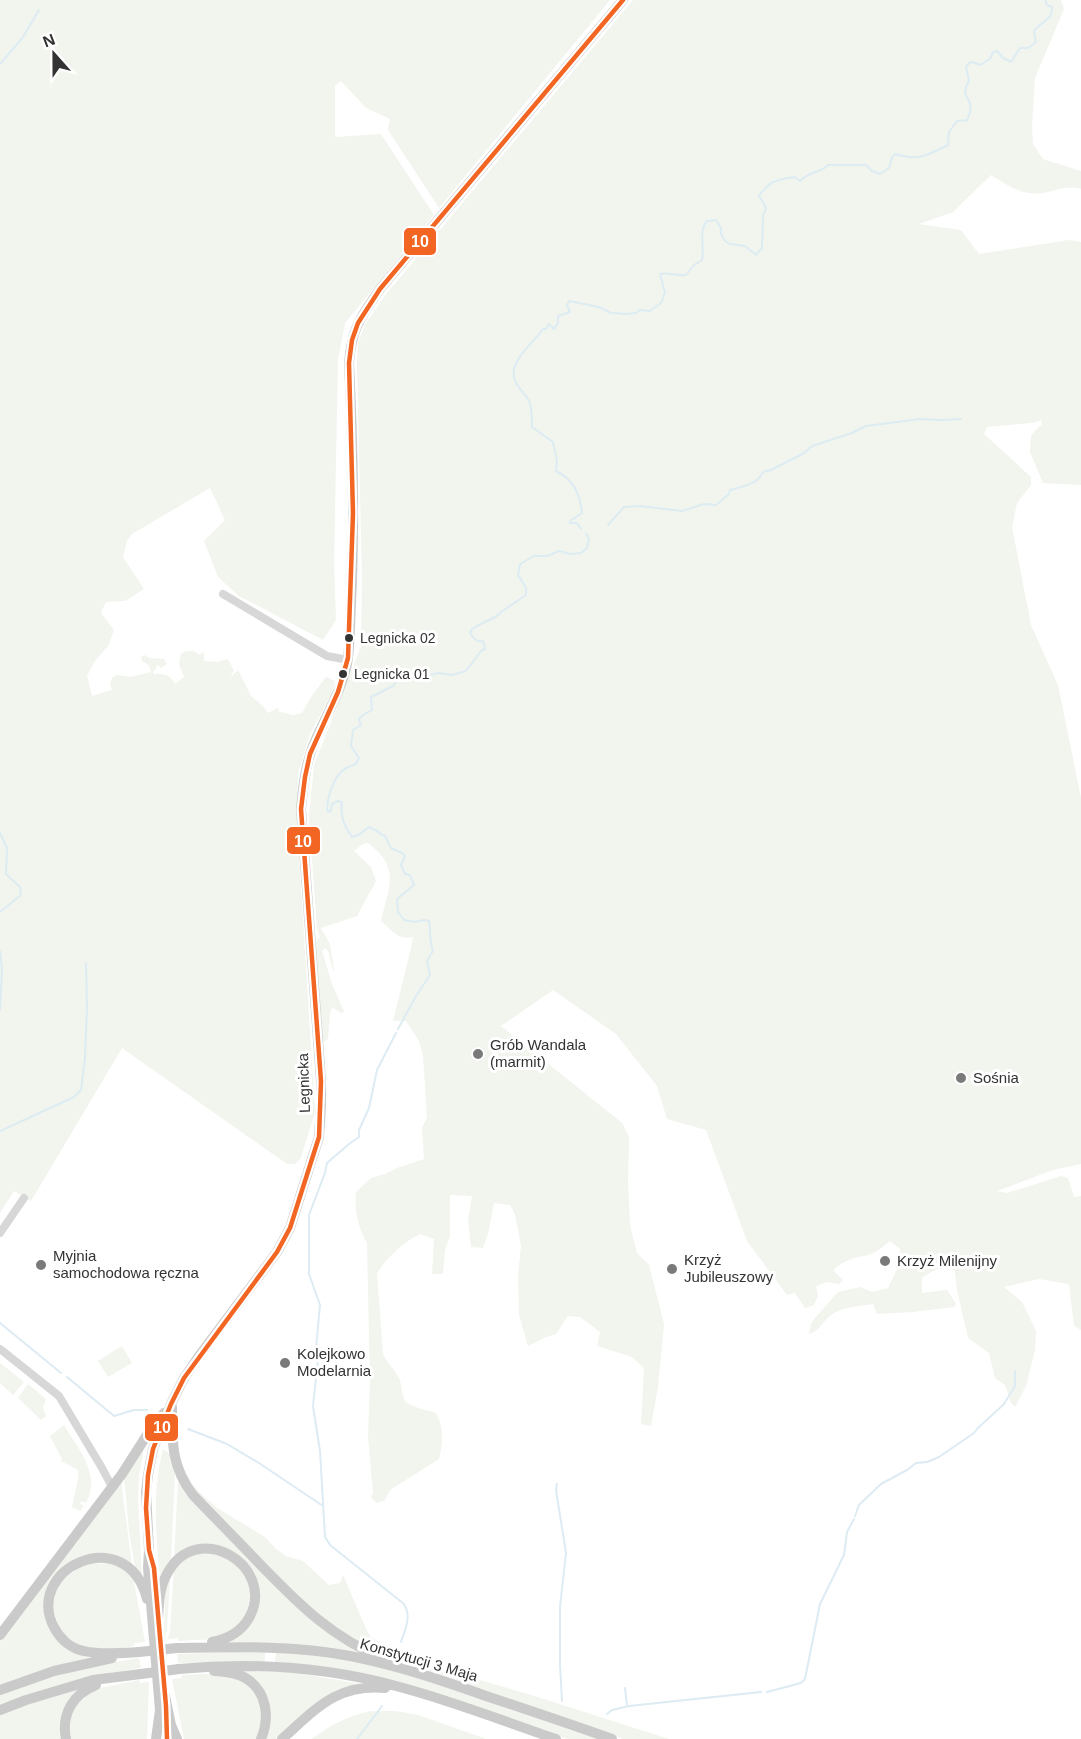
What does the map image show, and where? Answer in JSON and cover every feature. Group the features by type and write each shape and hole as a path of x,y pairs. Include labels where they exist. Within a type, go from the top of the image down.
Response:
{"main road":[{"name":"Legnicka","path":"155,1619 148,1568 146,1508 148,1475 153,1449 171,1404 193,1365 268,1266 286,1238 319,1137 321,1081 301,809 303,787 313,747 338,691 348,660 353,503 350,341 358,321 380,288 623,0"},
{"path":"0,1635 122,1474 154,1424 171,1404"},
{"path":"171,1404 176,1465 186,1486 201,1503 288,1593 322,1624 348,1642 433,1678"},
{"path":"156,1739 163,1708 155,1619 160,1592 167,1573 175,1562 189,1552 205,1548 225,1552 235,1558 248,1572 255,1596 253,1609 244,1626 236,1633 222,1640 177,1648"},
{"path":"139,1652 85,1652 69,1645 58,1634 51,1620 49,1604 53,1588 66,1570 76,1563 98,1557 112,1559 128,1566 139,1579 155,1619"},
{"name":"Konstytucji 3 Maja","path":"139,1652 177,1648 243,1647 314,1651 349,1656 392,1665 612,1739"},
{"path":"0,1690 64,1668 139,1652"},
{"name":"Konstytucji 3 Maja","path":"141,1674 231,1665 304,1669 361,1678 429,1696 556,1739"},
{"path":"179,1669 219,1671 243,1677 250,1682 261,1695 267,1712 261,1739"},
{"path":"0,1710 93,1680 141,1674"},
{"path":"66,1739 64,1728 66,1716 70,1705 78,1696 94,1686 141,1674"},
{"path":"282,1739 324,1702 349,1691 377,1688 429,1696"},
{"path":"163,1708 177,1739"}],"street":[{"path":"223,594 327,656 348,660"},
{"path":"0,1233 24,1198"},
{"path":"0,1349 54,1392 112,1487"},
{"path":"102,1468 122,1474"},
{"path":"163,1708 166,1739"}],"shaded area":[{"path":"0,0 610,0 439,208 388,130 390,119 366,108 341,81 335,86 335,137 381,134 434,215 345,323 338,359 334,563 336,620 323,640 239,596 218,577 204,541 225,520 210,488 132,534 127,541 123,557 144,589 125,601 106,602 101,613 114,630 108,646 95,661 87,676 92,696 112,690 110,685 112,678 117,675 131,677 151,672 149,665 142,661 141,657 145,655 149,658 164,659 167,664 161,668 156,666 153,674 166,675 172,678 175,684 184,677 179,664 181,654 186,651 194,651 199,655 203,652 204,661 217,662 228,659 234,671 232,676 238,670 251,696 268,713 277,708 278,711 293,715 302,713 326,677 335,681 331,695 310,734 298,773 297,823 315,1112 301,1158 295,1164 287,1164 122,1048 31,1201 14,1191 0,1213"},
{"path":"633,0 1061,0 1064,9 1035,78 1033,144 1043,159 1081,171 1081,189 1058,189 1036,194 1022,192 991,175 953,212 919,224 961,230 979,254 1069,240 1081,242 1081,485 1043,483 1030,452 1031,435 1042,424 1041,420 1032,423 987,427 984,434 1031,477 1031,485 1017,503 1012,527 1031,625 1058,685 1081,798 1081,1164 1053,1170 997,1191 1007,1193 1061,1176 1068,1178 1074,1197 1081,1196 1081,1330 1074,1326 1069,1284 1039,1279 1004,1287 1022,1302 1036,1331 1035,1350 1026,1386 1015,1407 1011,1403 1005,1385 995,1378 989,1353 968,1338 955,1271 944,1266 922,1278 922,1293 947,1290 956,1304 954,1307 877,1314 873,1304 851,1307 831,1315 818,1329 809,1334 815,1318 838,1292 860,1287 872,1292 888,1288 900,1263 900,1249 890,1241 871,1254 841,1264 833,1270 843,1280 839,1284 827,1282 816,1286 818,1296 814,1305 805,1308 795,1293 787,1295 747,1241 706,1130 667,1119 657,1086 616,1034 553,990 501,1026 622,1123 629,1137 630,1225 637,1253 649,1265 664,1324 658,1387 651,1426 641,1424 644,1368 632,1357 597,1346 600,1332 580,1317 568,1316 556,1334 528,1346 519,1315 518,1276 521,1246 515,1214 510,1205 494,1203 483,1248 471,1247 468,1220 472,1196 450,1195 450,1236 445,1250 443,1274 432,1274 434,1239 420,1234 396,1250 377,1273 383,1354 399,1378 405,1401 436,1413 442,1435 439,1459 390,1490 385,1500 377,1503 371,1497 373,1493 368,1436 370,1382 367,1243 357,1218 356,1192 371,1178 424,1159 422,1128 427,1117 423,1056 419,1041 406,1021 393,1021 413,937 399,936 381,921 389,888 389,869 378,852 368,843 363,844 354,851 371,867 376,881 357,916 321,928 330,944 334,970 328,951 325,948 322,951 344,1012 341,1013 332,1007 328,1039 323,1043 315,945 320,937 317,929 309,817 314,765 361,647 358,343 365,324 387,293"},
{"path":"122,1346 132,1363 108,1377 98,1361"},
{"path":"0,1363 24,1382 13,1395 0,1383"},
{"path":"28,1384 46,1399 43,1408 46,1416 41,1420 18,1398"},
{"path":"64,1425 82,1453 90,1472 90,1492 86,1503 82,1501 80,1504 84,1506 80,1511 72,1507 78,1470 61,1461 50,1436"},
{"path":"176,1426 179,1430 180,1462 199,1492 217,1508 265,1537 286,1556 303,1561 329,1585 340,1583 343,1575 371,1637 384,1645 469,1677 669,1739 623,1739 434,1674 381,1654 350,1639 303,1603 192,1489 179,1464 176,1445"},
{"path":"144,1449 139,1475 138,1499 142,1576 135,1568 124,1477"},
{"path":"163,1449 170,1454 175,1472 171,1561 161,1577 156,1507 158,1473"},
{"path":"178,1480 190,1497 361,1653 271,1643 232,1642 231,1640 258,1596 226,1548 174,1559"},
{"path":"121,1481 132,1565 74,1560 60,1571 50,1626 90,1657 51,1667 0,1685 0,1641"},
{"path":"205,1552 233,1560 249,1582 251,1596 245,1618 234,1630 216,1639 178,1641 178,1638 168,1639 174,1569 186,1558"},
{"path":"86,1563 116,1564 133,1576 145,1642 105,1651 82,1648 61,1632 53,1609 55,1594 60,1581"},
{"path":"170,1576 167,1630 164,1640 165,1589"},
{"path":"265,1651 265,1662 178,1663 177,1654"},
{"path":"276,1652 359,1662 401,1672 600,1739 568,1739 431,1692 275,1662"},
{"path":"139,1658 141,1668 92,1676 0,1705 0,1694 17,1688 86,1668"},
{"path":"243,1670 284,1671 362,1684 277,1739 265,1739 270,1723"},
{"path":"225,1673 249,1686 261,1703 263,1714 257,1739 184,1739 172,1679 182,1678 182,1675"},
{"path":"139,1680 140,1683 149,1682 147,1739 69,1739 68,1732 73,1707 95,1689"},
{"path":"77,1690 62,1739 0,1739 0,1714"},
{"path":"371,1711 396,1711 418,1715 486,1739 312,1739 340,1722"}],"waterway":[{"path":"581,529 577,523 570,523 582,513 578,494 572,483 556,471 557,461 553,442 532,427 530,403 516,384 514,375 519,358 543,329 546,329 549,324 554,329 558,323 558,316 570,312 567,305 569,301 599,307 611,313 627,314 640,310 650,311 661,303 665,293 660,274 686,275 694,265 702,260 702,234 707,221 716,220 725,241 745,246 756,255 762,248 763,215 766,209 759,196 774,182 795,177 800,181 828,165 866,165 872,171 880,174 889,168 895,154 917,157 948,145 949,132 957,121 967,120 970,113 970,104 965,94 969,80 966,68 969,63 980,65 997,51 1011,62 1020,48 1028,48 1036,42 1034,31 1049,18 1052,12 1052,7 1047,5 1045,0"},
{"path":"0,64 23,37 39,10"},
{"path":"608,525 624,507 640,506 682,511 704,504 716,505 729,494 730,490 757,480 763,472 804,453 812,446 866,426 920,419 961,419"},
{"path":"398,1029 430,975 427,961 433,951 430,925 429,921 424,920 415,922 404,920 398,912 397,899 414,885 410,875 405,874 401,865 405,856 391,848 385,836 369,827 352,837 343,821 342,802 332,804 331,811 328,812 329,796 336,779 344,770 356,764 359,758 351,746 353,730 361,725 359,719 372,710 371,697 393,686 397,681 438,673 452,675 466,671 485,649 483,641 477,641 471,635 472,629 497,616 526,595 526,588 518,575 520,564 534,556 547,556 559,551 570,554 581,553 587,548 589,539 586,534"},
{"path":"0,833 7,848 6,874 20,887 21,895 0,912"},
{"path":"0,951 2,969 0,1010"},
{"path":"0,1131 74,1097 81,1090 85,1058 86,963"},
{"path":"396,1033 377,1070 369,1108 359,1130 359,1137 327,1163 309,1215 309,1274 320,1305 313,1406 320,1451 325,1537 330,1545 404,1604 408,1618 401,1642"},
{"path":"0,1323 61,1373"},
{"path":"855,1516 859,1505 881,1484 916,1463 927,1462 939,1457 974,1433 1004,1404 1015,1386 1015,1371"},
{"path":"67,1377 114,1416 134,1410 147,1410"},
{"path":"188,1429 227,1444 323,1506"},
{"path":"557,1484 566,1553 560,1607 562,1701"},
{"path":"767,1692 801,1683 805,1679 820,1604 844,1555 847,1532 854,1519"},
{"path":"625,1688 627,1706"},
{"path":"607,1714 612,1710 629,1706 761,1692"},
{"path":"357,1739 382,1706"}],"transit line":[{"name":"10","path":"167,1739 154,1568 149,1550 146,1508 148,1475 153,1449 184,1378 277,1252 290,1228 319,1137 321,1081 301,809 310,754 338,692 348,658 353,513 349,363 352,340 358,323 380,289 623,0"}],"place":[{"name":"Legnicka 02","path":"349,638"},
{"name":"Legnicka 01","path":"343,674"},
{"name":"Grób Wandala (marmit)","path":"478,1054"},
{"name":"Sośnia","path":"961,1078"},
{"name":"Krzyż Milenijny","path":"885,1261"},
{"name":"Myjnia samochodowa ręczna","path":"41,1265"},
{"name":"Krzyż Jubileuszowy","path":"672,1269"},
{"name":"Kolejkowo Modelarnia","path":"285,1363"}]}
